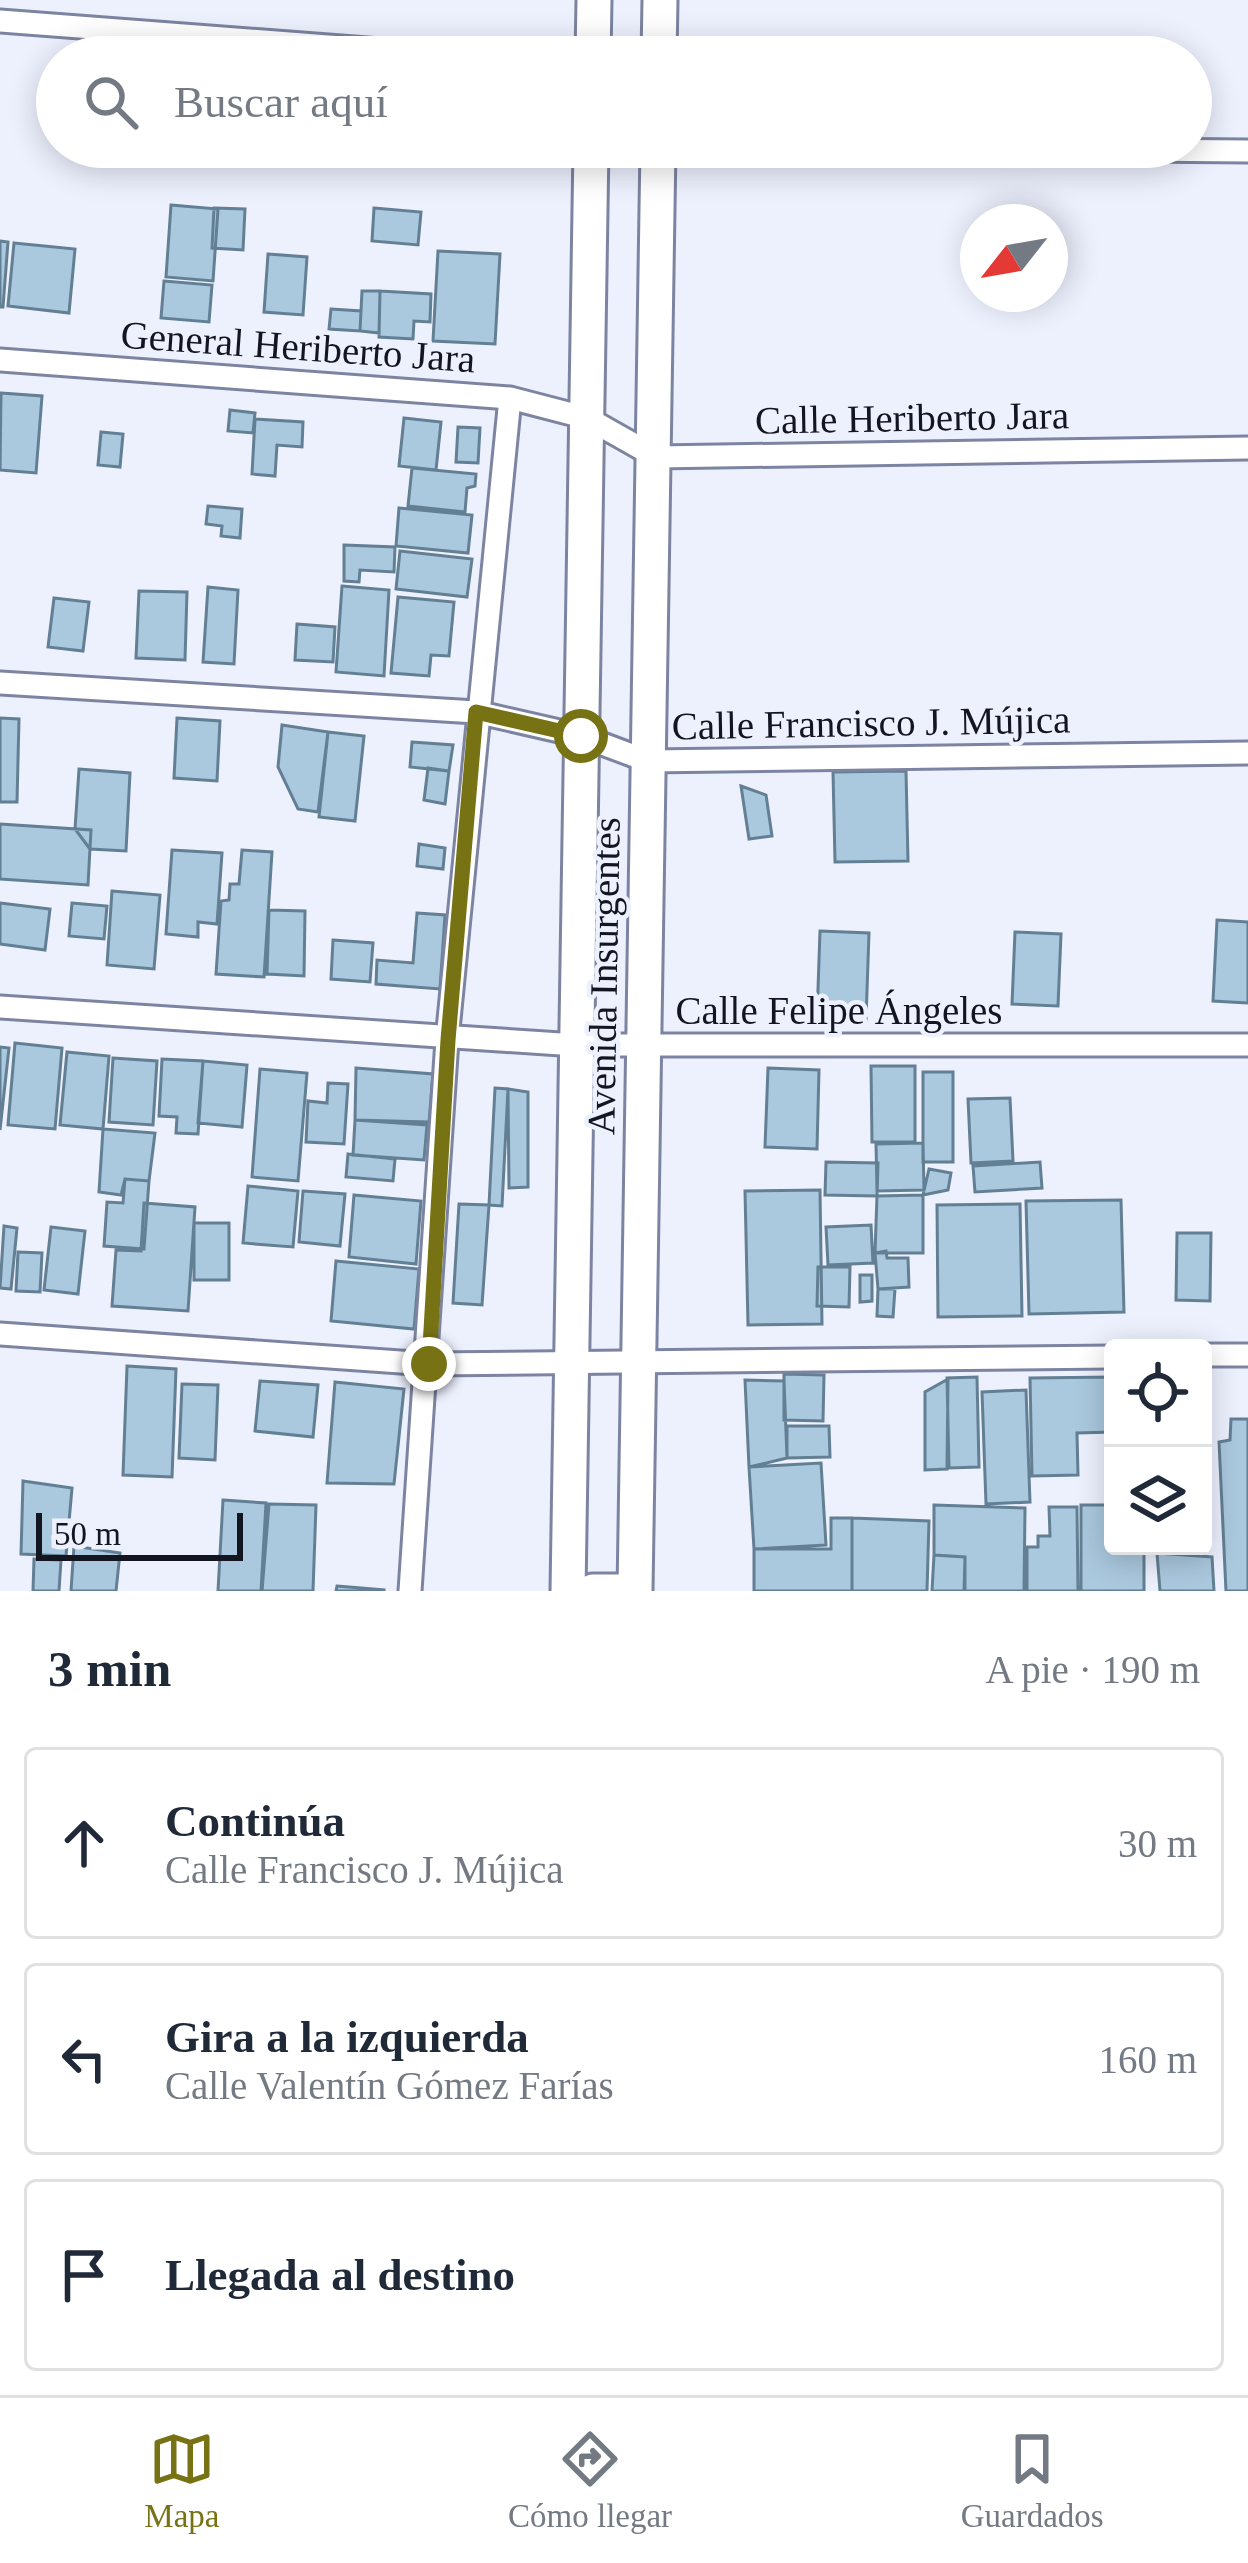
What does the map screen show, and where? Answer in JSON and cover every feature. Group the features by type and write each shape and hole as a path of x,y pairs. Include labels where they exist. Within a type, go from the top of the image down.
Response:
{"main road":[{"path":"593,36 594,0"},
{"path":"659,36 660,0"},
{"name":"Avenida Insurgentes","path":"568,1591 591,168"},
{"name":"Avenida Insurgentes","path":"631,1591 639,1364 658,168"},
{"path":"593,1591 631,1591"}],"street":[{"path":"0,21 197,36"},
{"path":"1212,151 1248,151"},
{"name":"General Heriberto Jara","path":"0,360 510,398 587,418"},
{"path":"410,1591 448,1040 476,712 510,398"},
{"path":"587,418 656,457"},
{"name":"Calle Heriberto Jara","path":"656,457 1248,448"},
{"name":"Calle Francisco J. Mújica","path":"0,683 476,712 581,736 648,761 1248,753"},
{"name":"Calle Felipe Ángeles","path":"0,1007 576,1045 1248,1045"},
{"path":"0,1334 429,1364 1104,1357"},
{"path":"1212,1355 1248,1354"}],"building":[{"path":"171,205 218,209 213,281 166,277"},
{"path":"214,208 245,209 243,250 212,248"},
{"path":"374,208 421,212 418,245 372,241"},
{"path":"0,241 8,242 3,307 0,307"},
{"path":"14,243 75,249 69,313 8,306"},
{"path":"438,251 500,254 495,344 433,341"},
{"path":"268,254 307,257 303,315 264,312"},
{"path":"164,281 212,285 209,322 161,318"},
{"path":"362,291 380,291 379,333 360,331"},
{"path":"380,291 431,294 430,322 414,321 413,339 379,337"},
{"path":"331,309 361,311 360,331 329,329"},
{"path":"1,393 42,396 36,473 0,470"},
{"path":"230,410 255,413 253,433 228,431"},
{"path":"404,418 441,422 436,470 399,466"},
{"path":"255,419 303,422 302,447 277,445 275,476 252,474"},
{"path":"458,427 480,428 478,463 456,462"},
{"path":"101,432 123,434 120,467 98,465"},
{"path":"412,468 476,474 475,486 467,488 465,512 408,506"},
{"path":"208,506 242,509 240,538 221,536 222,526 206,524"},
{"path":"399,508 472,515 468,553 396,546"},
{"path":"344,545 395,547 394,572 360,570 359,582 344,581"},
{"path":"400,551 472,559 467,597 396,589"},
{"path":"342,586 389,590 384,676 336,672"},
{"path":"208,587 238,590 234,664 203,662"},
{"path":"139,591 187,592 185,660 136,658"},
{"path":"398,597 454,602 449,656 431,655 429,676 391,673"},
{"path":"54,598 89,602 83,651 48,647"},
{"path":"297,624 335,627 333,662 295,660"},
{"path":"0,718 19,719 17,802 0,802"},
{"path":"177,718 220,721 217,781 174,778"},
{"path":"282,725 328,732 318,812 298,809 278,767"},
{"path":"328,732 364,736 355,821 319,817"},
{"path":"412,742 453,745 449,771 410,767"},
{"path":"428,768 449,771 445,804 424,800"},
{"path":"79,769 130,773 126,851 90,849 75,829"},
{"path":"906,771 908,861 835,862 833,772"},
{"path":"741,786 766,795 772,836 749,839"},
{"path":"0,824 91,830 88,885 0,879"},
{"path":"419,844 445,848 443,869 417,866"},
{"path":"172,850 222,853 217,924 198,922 198,937 166,934"},
{"path":"242,850 272,852 264,977 216,974 221,901 229,900 230,884 239,884"},
{"path":"112,891 160,895 154,969 107,965"},
{"path":"0,903 50,909 45,950 0,944"},
{"path":"72,903 107,906 104,939 69,936"},
{"path":"269,910 305,911 304,976 267,974"},
{"path":"417,913 445,915 440,989 376,984 377,960 413,963"},
{"path":"1217,920 1248,922 1248,1003 1213,1001"},
{"path":"820,931 869,933 866,1020 817,1018"},
{"path":"1015,932 1061,934 1058,1006 1012,1004"},
{"path":"333,940 373,943 370,982 331,979"},
{"path":"15,1043 62,1048 55,1129 8,1125"},
{"path":"0,1047 9,1048 0,1130"},
{"path":"67,1052 109,1056 103,1129 60,1125"},
{"path":"113,1058 157,1061 153,1125 109,1122"},
{"path":"162,1059 203,1061 198,1134 176,1133 177,1117 159,1116"},
{"path":"203,1061 247,1065 242,1127 198,1123"},
{"path":"871,1066 915,1066 915,1142 872,1142"},
{"path":"356,1068 433,1074 429,1122 355,1120"},
{"path":"768,1068 819,1070 817,1149 765,1147"},
{"path":"260,1069 307,1073 298,1181 252,1177"},
{"path":"923,1072 953,1072 953,1162 923,1162"},
{"path":"328,1083 348,1084 344,1144 306,1142 308,1101 327,1103"},
{"path":"495,1088 508,1089 502,1206 489,1205"},
{"path":"508,1089 528,1092 528,1187 509,1188"},
{"path":"1010,1098 1013,1161 971,1163 968,1099"},
{"path":"355,1120 427,1125 424,1160 353,1155"},
{"path":"103,1129 155,1133 149,1181 125,1179 121,1195 99,1192"},
{"path":"923,1143 924,1190 877,1191 876,1144"},
{"path":"348,1154 395,1159 393,1181 346,1177"},
{"path":"826,1162 878,1163 877,1196 825,1195"},
{"path":"1040,1162 1042,1188 975,1192 973,1166"},
{"path":"929,1169 951,1173 948,1190 923,1195"},
{"path":"125,1179 149,1181 144,1249 104,1246 107,1202 123,1203"},
{"path":"248,1186 298,1191 293,1247 243,1243"},
{"path":"820,1190 822,1324 748,1325 745,1191"},
{"path":"303,1191 345,1194 340,1246 299,1242"},
{"path":"354,1195 421,1201 416,1264 349,1257"},
{"path":"923,1195 923,1253 875,1253 877,1196"},
{"path":"1121,1200 1124,1312 1029,1314 1026,1201"},
{"path":"144,1203 195,1207 188,1311 112,1306 116,1250 141,1251"},
{"path":"459,1204 489,1205 482,1305 453,1303"},
{"path":"1020,1204 1022,1316 938,1317 937,1205"},
{"path":"194,1223 229,1223 229,1280 194,1280"},
{"path":"871,1225 873,1263 828,1265 826,1227"},
{"path":"4,1226 17,1228 11,1289 0,1288"},
{"path":"51,1227 85,1231 78,1294 44,1290"},
{"path":"1177,1233 1211,1233 1210,1301 1176,1300"},
{"path":"886,1251 887,1258 908,1258 909,1287 878,1289 875,1253"},
{"path":"18,1252 42,1253 40,1292 16,1291"},
{"path":"336,1261 419,1269 414,1329 331,1321"},
{"path":"818,1267 850,1267 849,1307 817,1306"},
{"path":"860,1275 872,1275 872,1301 860,1302"},
{"path":"878,1289 895,1289 893,1317 877,1316"},
{"path":"127,1366 176,1369 172,1477 123,1475"},
{"path":"784,1374 824,1375 823,1421 784,1420"},
{"path":"977,1377 979,1467 949,1468 947,1378"},
{"path":"1104,1377 1104,1432 1077,1433 1078,1475 1032,1476 1030,1378"},
{"path":"948,1379 947,1469 925,1470 925,1392"},
{"path":"745,1380 784,1381 787,1458 749,1467"},
{"path":"260,1381 318,1385 313,1437 255,1431"},
{"path":"335,1382 404,1389 394,1484 327,1483"},
{"path":"182,1384 218,1385 215,1460 179,1458"},
{"path":"1026,1390 1030,1502 986,1504 982,1392"},
{"path":"1231,1419 1248,1419 1248,1591 1226,1591 1219,1442 1230,1440"},
{"path":"787,1426 829,1426 830,1457 787,1458"},
{"path":"821,1463 826,1545 754,1549 749,1467"},
{"path":"23,1481 72,1488 66,1556 21,1554"},
{"path":"223,1500 266,1503 261,1591 218,1591"},
{"path":"269,1504 316,1505 313,1591 262,1591"},
{"path":"934,1505 1025,1508 1024,1591 965,1591 965,1557 934,1555"},
{"path":"1081,1505 1104,1505 1104,1555 1144,1555 1144,1591 1081,1591"},
{"path":"1049,1507 1077,1507 1078,1591 1027,1591 1027,1547 1038,1547 1038,1536 1050,1536"},
{"path":"831,1518 852,1518 852,1591 754,1591 754,1549 831,1549"},
{"path":"852,1518 929,1521 927,1591 852,1591"},
{"path":"74,1546 120,1553 116,1591 71,1591"},
{"path":"934,1555 965,1557 964,1591 932,1591"},
{"path":"1157,1555 1212,1557 1214,1591 1160,1591"},
{"path":"34,1559 61,1560 59,1591 33,1591"},
{"path":"337,1586 384,1590 384,1591 336,1591"}],"route":[{"path":"429,1364 448,1040 476,712 581,736"}]}
